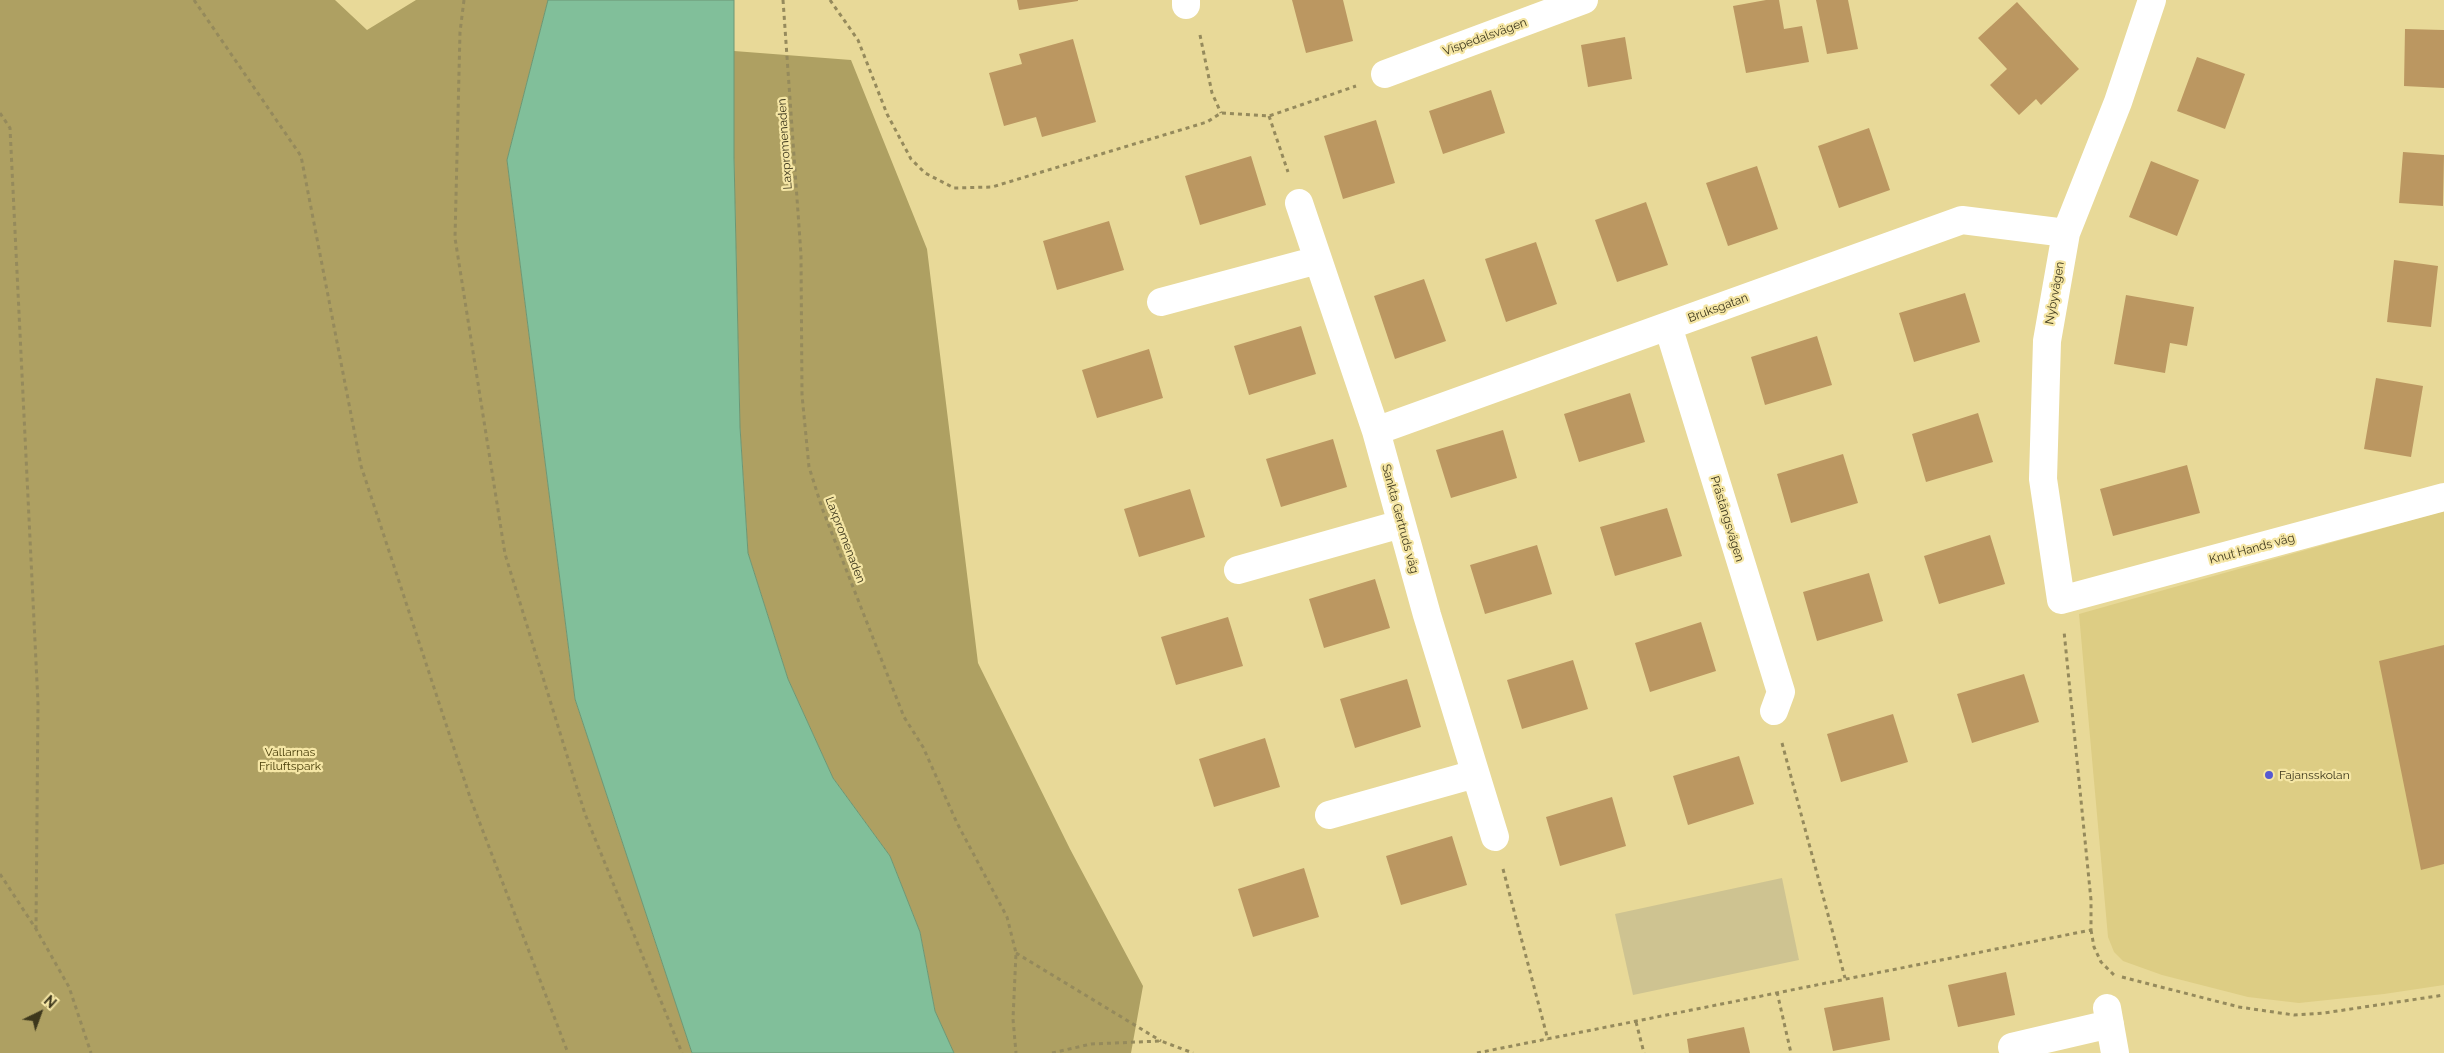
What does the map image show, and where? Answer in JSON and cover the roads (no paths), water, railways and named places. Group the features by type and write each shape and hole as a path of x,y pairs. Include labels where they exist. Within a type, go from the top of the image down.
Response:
{"street":[{"name":"Vispedalsvägen","path":"1385,74 1584,0"},
{"name":"Nybyvägen","path":"2060,600 2042,479 2047,341 2066,232 2118,102 2152,0"},
{"name":"Sankta Gertruds väg","path":"1299,203 1376,430 1401,524 1474,774 1495,837"},
{"name":"Bruksgatan","path":"1376,430 1962,220 2066,232"},
{"path":"1162,302 1318,260"},
{"name":"Prästängsvägen","path":"1668,326 1781,692 1774,711"},
{"name":"Knut Hands väg","path":"2060,600 2444,497"},
{"path":"1238,570 1401,524"},
{"path":"1329,815 1474,774"},
{"path":"2012,1048 2108,1016 2115,1053"}],"place":[{"name":"Fajansskolan","path":"2269,775"}],"park label":[{"name":"Vallarnas Friluftspark","path":"290,759"}]}
